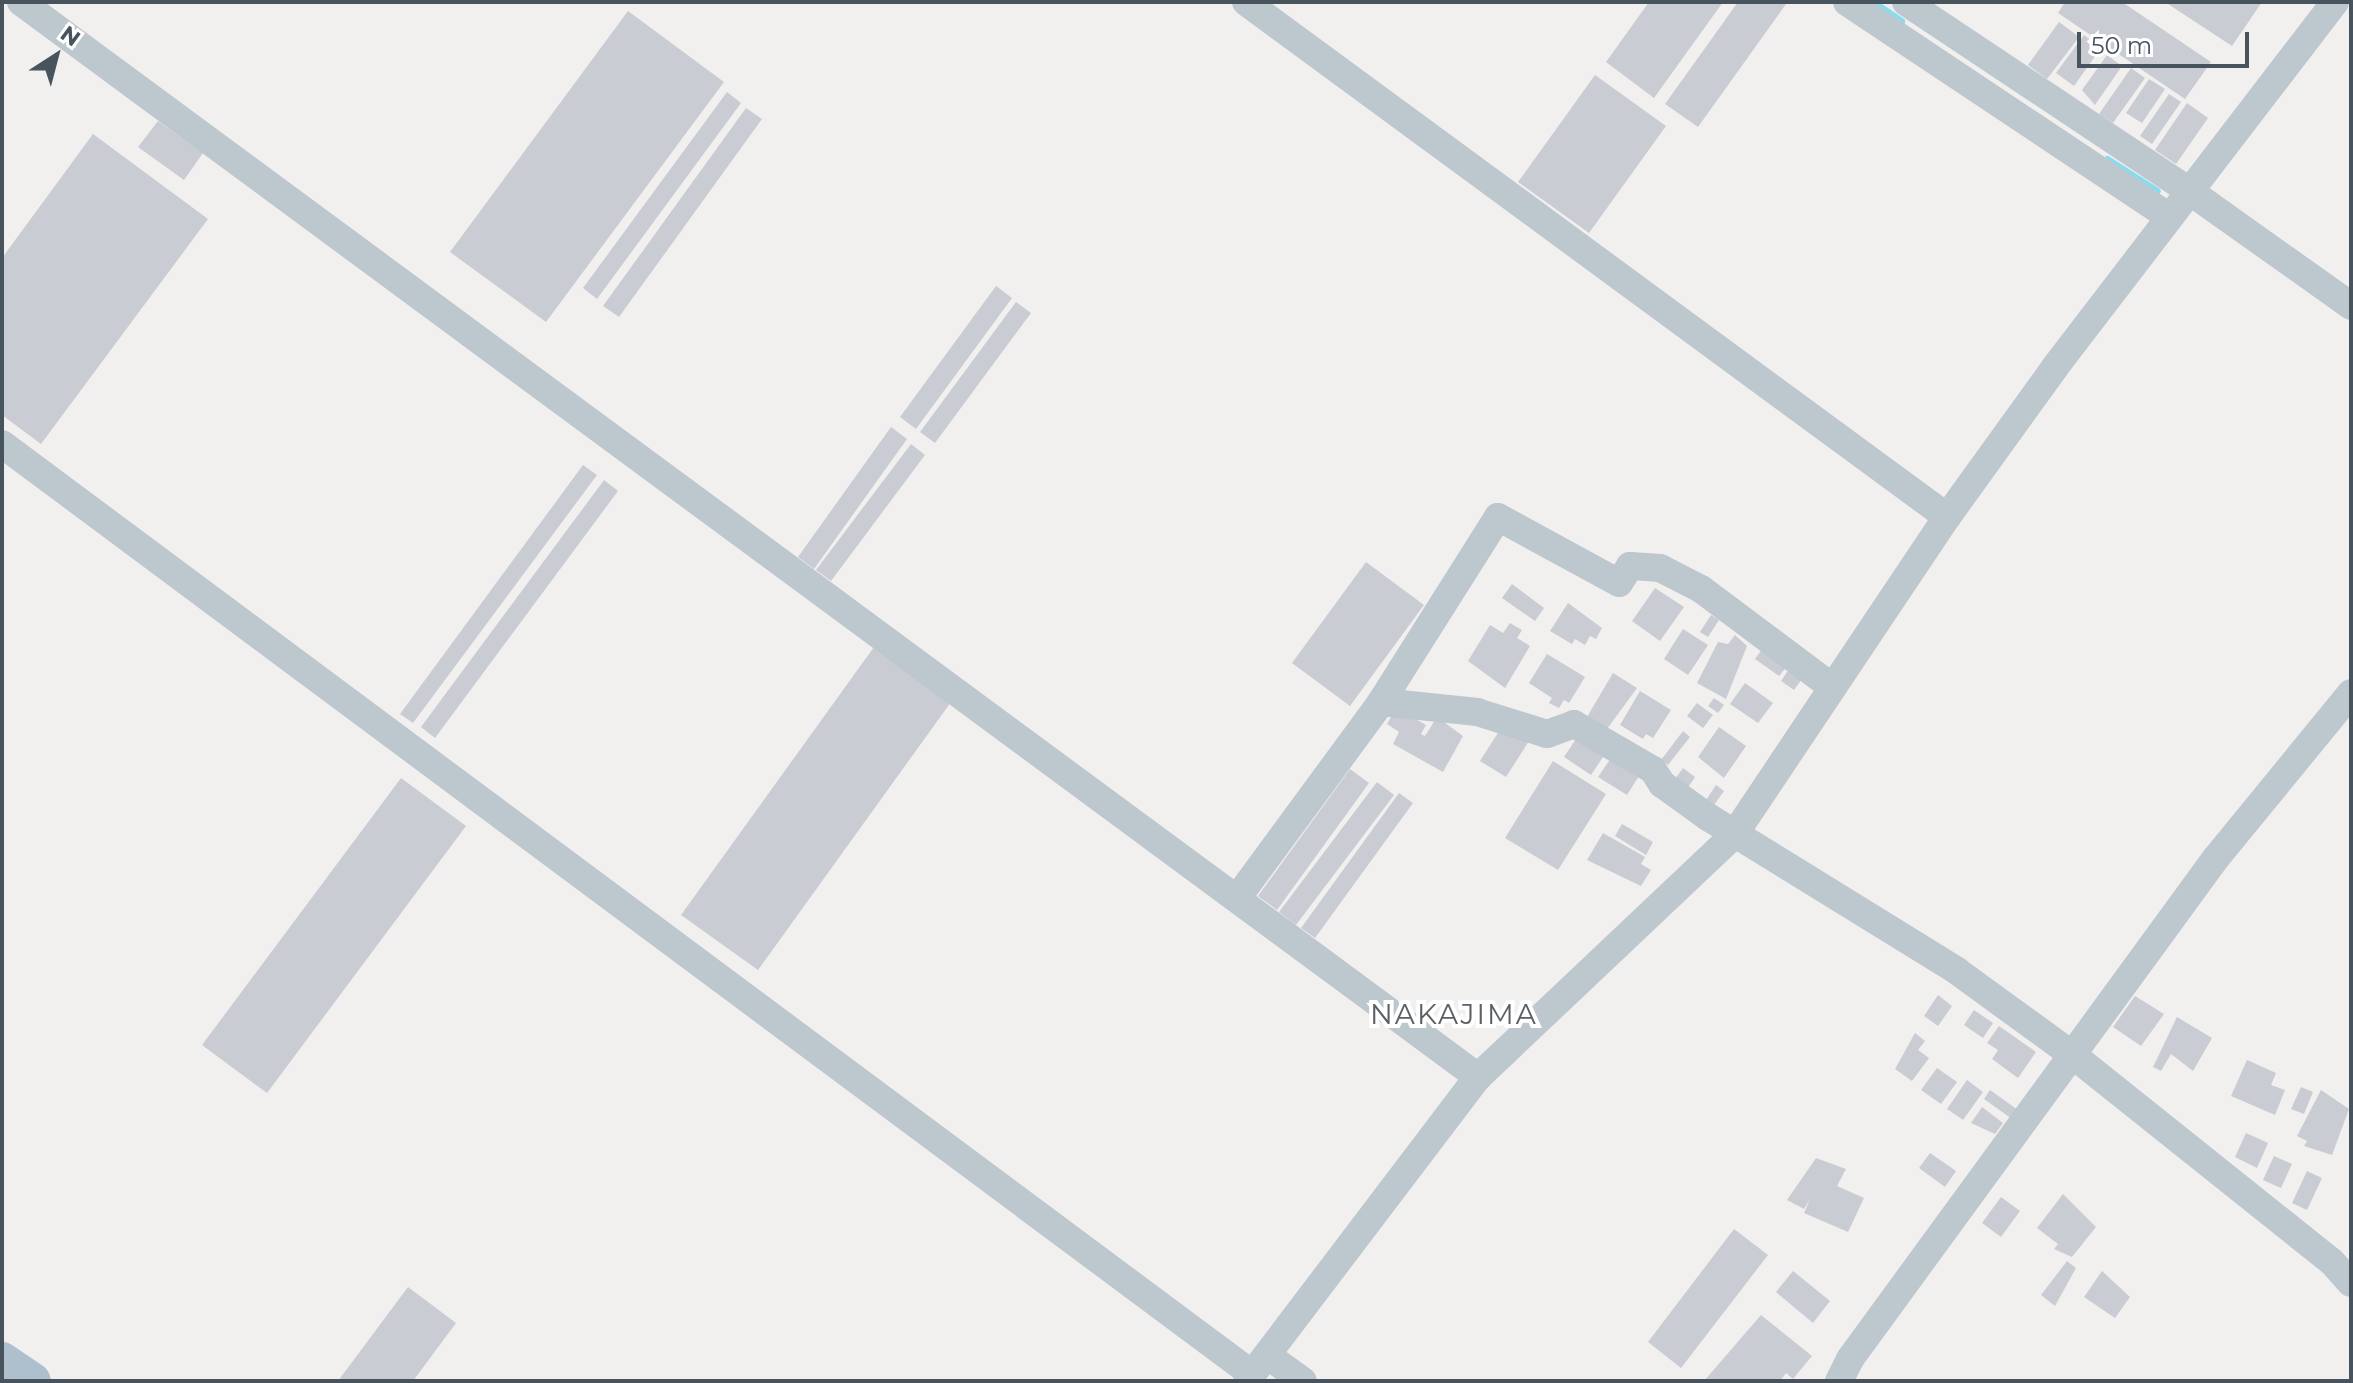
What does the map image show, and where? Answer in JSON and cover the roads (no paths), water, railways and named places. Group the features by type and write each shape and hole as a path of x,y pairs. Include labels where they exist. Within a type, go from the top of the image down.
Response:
{"main road":[{"path":"2,1360 33,1381"}],"street":[{"path":"21,2 1478,1077"},
{"path":"1246,2 1947,517"},
{"path":"1847,2 2168,216"},
{"path":"1906,2 2188,190 2351,306"},
{"path":"1255,1370 1478,1077 1734,835 1947,517 2168,216 2335,2"},
{"path":"2,444 1255,1370 1303,1381"},
{"path":"1238,897 1381,702 1498,517 1619,583 1630,566 1660,568 1701,589 1832,687"},
{"path":"1839,1381 2216,858 2351,693"},
{"path":"1381,702 1477,712 1547,734 1574,724 1653,770 1662,784 1734,835 1957,971 2074,1056 2332,1262 2351,1283"}],"waterway":[{"path":"1873,2 1901,21"},
{"path":"2107,159 2157,191"}],"district":[{"name":"NAKAJIMA","path":"1454,1014"}]}
